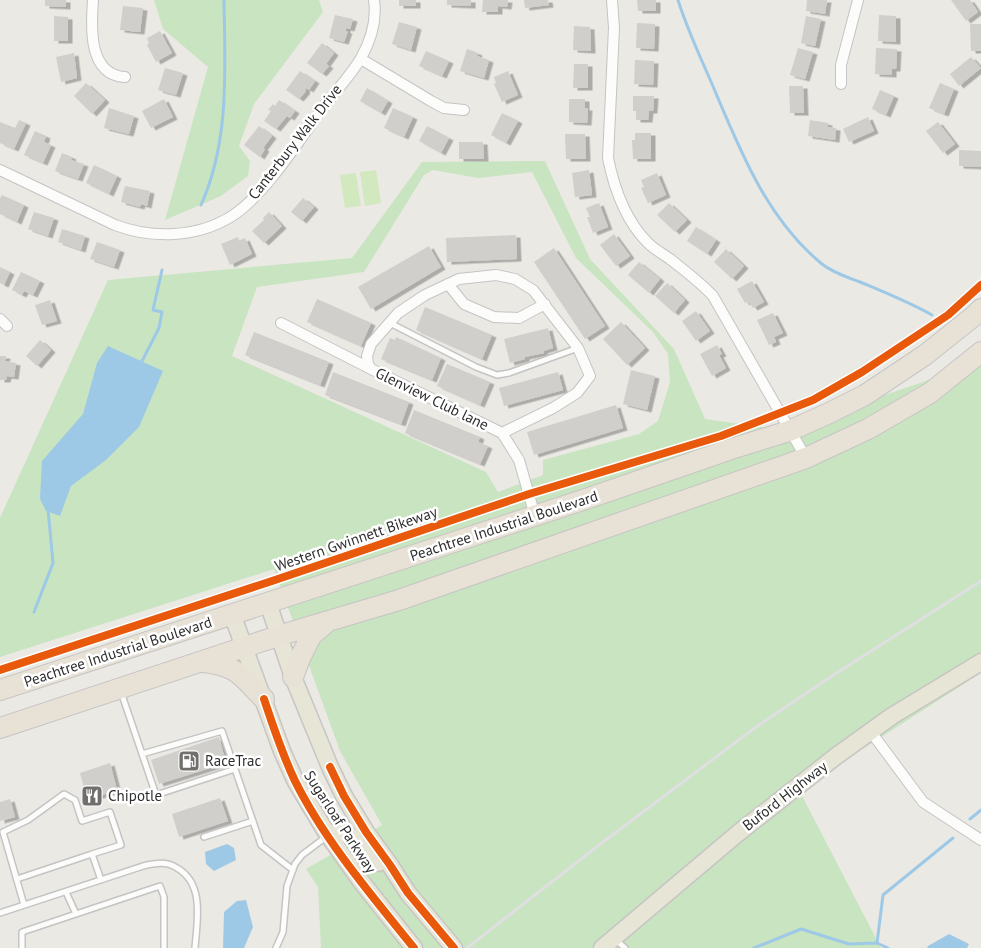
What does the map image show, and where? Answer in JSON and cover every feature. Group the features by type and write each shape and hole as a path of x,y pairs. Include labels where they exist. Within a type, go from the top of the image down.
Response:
{"highway":[{"name":"Peachtree Industrial Boulevard","path":"0,690 535,516 789,431 865,395 925,355 981,309"},
{"path":"0,728 278,636 408,596 806,458 868,429 930,393 981,352"},
{"path":"293,677 311,636 328,621"},
{"path":"202,662 223,664 238,672 264,699"}],"main road":[{"name":"Sugarloaf Parkway","path":"268,603 293,677 344,796 408,893 454,948"},
{"name":"Sugarloaf Parkway","path":"232,614 282,752 296,782 328,835 360,880 414,948"},
{"name":"Buford Highway","path":"614,945 737,834 835,757 892,716 981,662"},
{"path":"328,835 340,832 353,839 408,893"}],"street":[{"path":"93,0 91,27 97,57 104,68 114,76 125,77"},
{"name":"Canterbury Walk Drive","path":"0,170 115,225 134,232 168,234 193,232 213,225 232,216 270,179 361,58 373,29 375,17 374,0"},
{"path":"612,0 614,28 608,158 621,203 648,243 697,280 713,296 806,458"},
{"path":"841,84 841,65 858,0"},
{"path":"361,58 438,105 444,108 464,110"},
{"path":"371,370 367,356 371,344 398,313 425,294 459,279 496,275 515,279 534,290 545,304 578,348 590,376 578,394 502,433"},
{"path":"448,284 464,304 494,317 519,318 545,304"},
{"name":"Glenview Club lane","path":"282,323 371,370 502,433 519,460 535,516"},
{"path":"871,732 923,802 981,840"}],"lane":[{"path":"390,323 476,367 498,375 510,374 578,348"},
{"path":"120,689 156,795 235,769"},
{"path":"142,754 222,731 261,845 293,870"},
{"path":"17,879 121,846 110,812 82,821 75,800 64,794 28,820 3,832 24,906"},
{"path":"204,837 253,821"},
{"path":"276,948 283,932 287,886 295,864 302,855 328,835"},
{"path":"92,854 101,880"},
{"path":"0,914 153,863 164,863 175,866 186,873 191,880 198,903 195,948"},
{"path":"22,948 22,932 160,886 164,897 164,948"},
{"path":"66,892 76,914"}],"green space":[{"path":"154,0 319,0 323,12 254,104 239,146 250,161 248,176 221,196 165,220 208,67 163,29"},
{"path":"545,161 590,259 674,349 705,419 783,430 981,362 981,673 799,790 881,948 321,948 318,887 306,869 382,825 340,751 274,569 0,657 0,518 108,280 352,258 422,162","holes":["433,170 478,178 532,172 576,258 653,332 668,354 670,382 658,421 639,434 543,460 543,475 498,492 486,472 232,356 257,287 364,272 424,175"]},
{"path":"376,170 381,203 365,206 360,172"},
{"path":"356,173 361,206 345,208 340,175"}],"water":[{"path":"108,346 163,371 139,427 106,460 71,486 60,516 46,511 40,499 42,461 83,414 97,363"},
{"path":"227,844 234,848 236,860 214,871 206,864 205,852"},
{"path":"246,900 253,927 244,948 223,948 224,912 237,901"},
{"path":"949,934 969,944 967,948 927,948 928,946"}],"building":[{"path":"45,0 66,0 66,7 45,6"},
{"path":"399,0 416,0 416,6 399,6"},
{"path":"447,0 471,0 471,6 447,5"},
{"path":"483,0 508,0 507,7 498,6 498,12 482,12"},
{"path":"524,0 548,0 549,5 525,8"},
{"path":"637,0 656,0 656,11 638,11"},
{"path":"807,0 827,0 825,14 806,11"},
{"path":"951,0 970,0 978,12 966,21"},
{"path":"123,6 143,8 140,32 120,30"},
{"path":"335,15 353,19 350,29 346,28 346,31 348,31 344,42 329,38"},
{"path":"879,15 896,16 896,42 878,41"},
{"path":"54,16 68,17 68,41 54,41"},
{"path":"806,16 821,19 815,46 801,43"},
{"path":"399,22 417,27 411,50 392,44"},
{"path":"637,23 655,24 654,49 636,48"},
{"path":"970,24 981,24 981,51 971,51"},
{"path":"574,26 590,27 591,51 573,50"},
{"path":"160,31 172,53 156,62 147,45 149,43 147,38"},
{"path":"322,43 334,53 326,64 329,66 322,74 307,63"},
{"path":"798,48 813,52 805,79 790,75"},
{"path":"876,48 897,49 896,69 892,69 892,75 875,74"},
{"path":"467,49 478,53 477,56 489,60 484,78 460,71"},
{"path":"426,51 449,61 442,76 419,66"},
{"path":"74,53 77,78 61,82 56,57"},
{"path":"971,57 981,68 959,86 950,74"},
{"path":"635,60 654,61 653,85 634,84"},
{"path":"574,64 588,64 588,88 573,88"},
{"path":"165,68 183,73 176,95 158,90"},
{"path":"300,71 315,81 309,90 306,88 306,91 299,99 286,90"},
{"path":"508,71 518,95 502,102 494,84 496,83 494,77"},
{"path":"86,83 105,100 92,114 74,96"},
{"path":"940,83 954,89 944,114 929,108"},
{"path":"789,86 803,86 804,113 790,113"},
{"path":"367,88 388,101 381,113 360,101"},
{"path":"880,90 894,96 886,115 872,109"},
{"path":"633,96 654,96 653,111 649,111 648,120 636,120 636,111 633,111"},
{"path":"164,99 173,117 151,128 142,111"},
{"path":"569,99 585,99 585,108 588,108 587,123 569,122"},
{"path":"279,100 295,111 290,118 287,116 276,129 264,121 271,111 268,110 273,104 275,106"},
{"path":"109,108 134,116 129,134 104,128"},
{"path":"393,108 413,117 404,137 384,128"},
{"path":"502,113 518,121 506,143 491,135"},
{"path":"868,117 874,131 849,142 843,129"},
{"path":"19,120 26,123 14,149 0,143 0,122 15,128"},
{"path":"810,120 828,123 828,127 836,128 835,140 808,136"},
{"path":"938,122 955,144 943,153 926,131"},
{"path":"259,126 272,136 263,148 265,149 260,157 244,145"},
{"path":"427,126 449,138 441,153 419,141"},
{"path":"35,131 46,136 44,142 51,145 43,163 24,155"},
{"path":"635,133 651,133 651,159 633,159 632,140 635,140"},
{"path":"565,134 585,134 586,159 566,159"},
{"path":"459,142 483,142 484,159 459,159"},
{"path":"959,150 981,151 981,167 959,166"},
{"path":"62,153 72,157 71,160 84,164 78,179 55,171"},
{"path":"94,165 117,176 109,194 86,183"},
{"path":"589,170 592,195 575,197 572,173"},
{"path":"657,173 666,195 648,203 641,188 644,187 641,180"},
{"path":"125,186 150,191 147,206 141,204 140,207 121,202"},
{"path":"2,195 24,205 17,222 0,214 0,198"},
{"path":"303,198 314,207 302,221 291,212"},
{"path":"599,203 608,227 593,233 586,208"},
{"path":"669,203 687,220 675,232 657,215"},
{"path":"34,212 54,218 48,236 28,229"},
{"path":"269,212 282,226 264,243 252,231 264,220 263,218"},
{"path":"696,227 716,240 707,254 687,241"},
{"path":"62,229 85,236 81,250 58,242"},
{"path":"614,234 630,256 616,266 600,245"},
{"path":"516,235 517,259 447,262 446,238"},
{"path":"238,237 239,241 245,238 252,254 230,265 221,244"},
{"path":"97,242 120,250 114,267 90,259"},
{"path":"429,246 441,267 371,309 358,287"},
{"path":"554,248 605,326 585,339 534,262"},
{"path":"726,249 744,266 732,279 714,262"},
{"path":"639,262 660,279 649,293 628,275"},
{"path":"0,267 10,272 4,285 0,283"},
{"path":"21,272 40,281 33,295 24,291 22,295 12,290"},
{"path":"752,281 764,302 753,308 748,301 745,303 737,289"},
{"path":"667,283 685,300 674,313 655,296"},
{"path":"317,299 371,323 361,346 307,322"},
{"path":"50,300 57,321 42,325 35,305"},
{"path":"425,307 492,335 482,359 416,330"},
{"path":"696,311 710,331 696,341 682,321"},
{"path":"773,313 783,333 774,337 776,342 769,345 757,320"},
{"path":"621,322 645,348 627,365 603,339"},
{"path":"548,328 553,348 543,351 544,353 525,357 525,359 510,363 504,339"},
{"path":"254,332 329,362 320,385 245,355"},
{"path":"396,337 441,358 432,380 381,359 390,338 395,340"},
{"path":"40,340 51,350 37,366 26,356"},
{"path":"717,345 722,354 719,355 726,368 712,376 700,354"},
{"path":"0,356 6,356 5,361 16,363 14,377 7,376 6,380 0,380"},
{"path":"447,364 490,382 480,405 437,386"},
{"path":"631,370 655,376 647,410 623,404"},
{"path":"333,372 409,402 401,424 325,395"},
{"path":"558,372 563,390 504,406 499,388"},
{"path":"616,405 623,428 534,455 527,432"},
{"path":"414,410 480,437 478,442 488,446 480,464 405,433"},
{"name":"RaceTrac","path":"219,737 226,763 159,784 151,760"},
{"path":"110,763 117,790 87,800 80,773"},
{"path":"220,798 228,821 179,837 172,814"},
{"path":"10,799 15,817 0,821 0,802"}],"waterway":[{"path":"201,205 217,156 224,104 224,0"},
{"path":"678,0 685,21 744,158 756,182 785,226 802,246 831,270 896,297 932,315"},
{"path":"140,365 159,328 162,312 153,310 162,270"},
{"path":"34,612 53,563 48,509"},
{"path":"970,819 981,810"},
{"path":"877,943 883,895 953,838"},
{"path":"754,948 801,929 849,944 877,943 888,948"}],"railway":[{"path":"467,948 599,845 756,727 981,581"}],"cycle path":[{"name":"Western Gwinnett Bikeway","path":"0,670 529,494 721,436 813,400 862,372 948,315 981,285"},
{"path":"264,699 286,761 320,825 350,867 414,948"},
{"path":"330,767 344,796 366,832 408,893 454,948"}],"place":[{"name":"RaceTrac","path":"189,761"},
{"name":"Chipotle","path":"92,796"}]}
